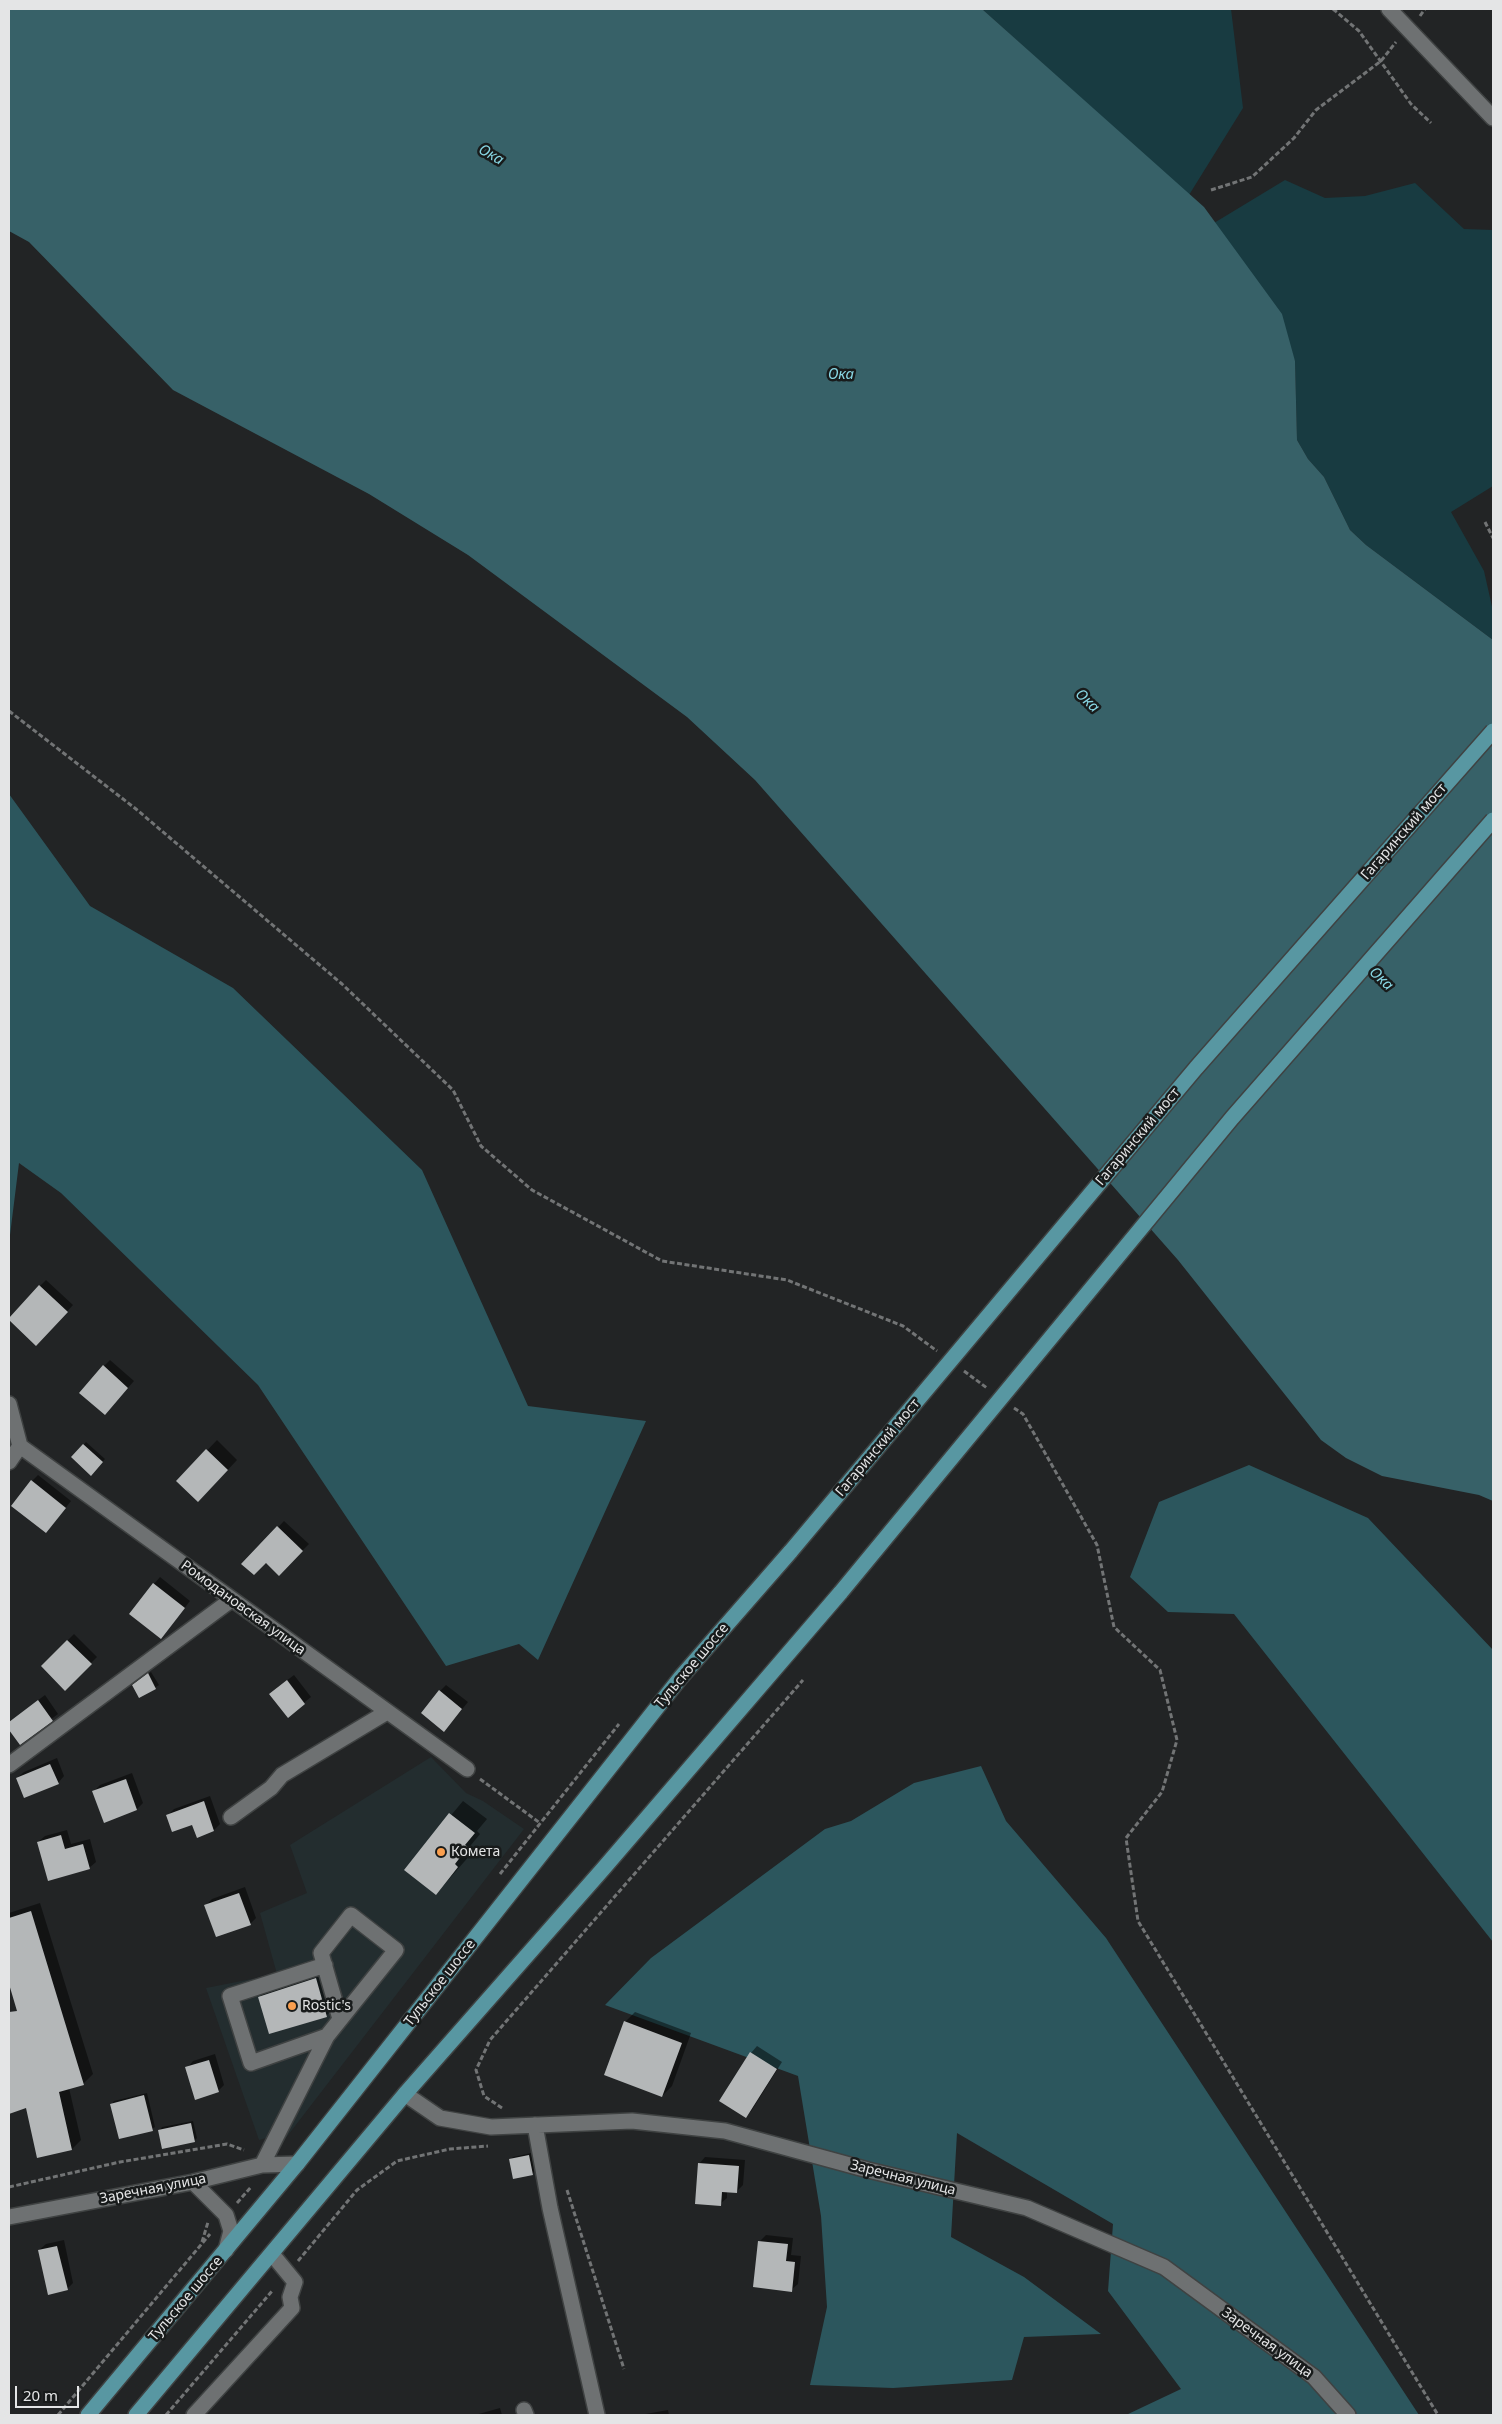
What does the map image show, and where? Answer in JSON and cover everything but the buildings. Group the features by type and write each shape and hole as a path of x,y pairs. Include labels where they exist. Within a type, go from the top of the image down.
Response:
{"main road":[{"name":"Гагаринский мост","path":"791,1551 1196,1068 1493,731"},
{"path":"136,2415 405,2094 597,1876 841,1592 1232,1118 1493,820"},
{"name":"Тульское шоссе","path":"88,2415 226,2252 297,2164 681,1677 791,1551"}],"street":[{"path":"1389,9 1493,118"},
{"path":"9,1404 20,1446 9,1462"},
{"name":"Ромодановская улица","path":"20,1446 467,1769"},
{"path":"9,1765 232,1600"},
{"path":"231,1817 271,1788 282,1775 387,1712"},
{"path":"266,2165 271,2146 327,2036 396,1950 351,1915 321,1953 340,2019"},
{"path":"325,1965 230,1996 252,2063 327,2036"},
{"name":"Заречная улица","path":"405,2094 440,2118 491,2127 632,2121 725,2131 868,2170 1027,2208 1164,2267 1314,2377 1348,2415"},
{"path":"534,2125 550,2208 597,2415"},
{"name":"Заречная улица","path":"9,2217 193,2182 266,2165 297,2164"},
{"path":"193,2182 226,2215 231,2231 226,2252"},
{"path":"194,2415 292,2308 290,2297 295,2282 272,2254"}],"path":[{"path":"1333,9 1358,30 1411,104 1431,123"},
{"path":"1211,190 1252,177 1294,138 1316,110 1381,61 1396,41 1410,32 1425,9"},
{"path":"1485,522 1493,538"},
{"path":"507,2109 501,2108 484,2096 476,2070 490,2040 803,1680"},
{"path":"467,1769 540,1823"},
{"path":"9,2187 120,2162 228,2144 245,2151 271,2146"},
{"path":"166,2415 358,2190 397,2160 450,2149 489,2146"},
{"path":"58,2415 266,2165"},
{"path":"565,2185 624,2369"}],"shaded area":[{"path":"982,9 1231,9 1243,108 1189,195"},
{"path":"1285,180 1325,198 1365,196 1415,183 1464,229 1493,230 1493,486 1451,512 1484,571 1493,611 1493,640 1366,545 1350,530 1324,477 1308,459 1297,440 1295,361 1214,223"},
{"path":"9,794 90,906 233,988 422,1170 528,1406 646,1421 538,1660 519,1644 446,1666 258,1385 61,1193 19,1163 9,1243"},
{"path":"1249,1465 1368,1518 1493,1650 1493,1942 1234,1614 1168,1612 1130,1577 1159,1502"},
{"path":"431,1757 466,1793 483,1801 524,1829 285,2139 277,2135 259,2140 206,1988 277,1974 260,1913 307,1893 290,1845"},
{"path":"981,1766 1006,1821 1106,1938 1419,2415 1126,2415 1181,2389 1108,2291 1113,2224 957,2133 951,2237 1024,2277 1101,2334 1024,2337 1012,2380 893,2388 810,2385 827,2307 821,2216 798,2076 605,2005 651,1958 825,1829 851,1821 914,1783"}],"water":[{"name":"Ока","path":"9,9 982,9 1204,207 1282,314 1295,361 1297,440 1308,459 1324,477 1350,530 1366,545 1493,640 1493,1501 1479,1495 1382,1476 1346,1458 1321,1440 1178,1260 755,780 687,717 468,555 369,494 173,390 29,242 9,231"}],"place":[{"name":"Комета","path":"441,1852"},
{"name":"Rostic's","path":"292,2006"}]}
